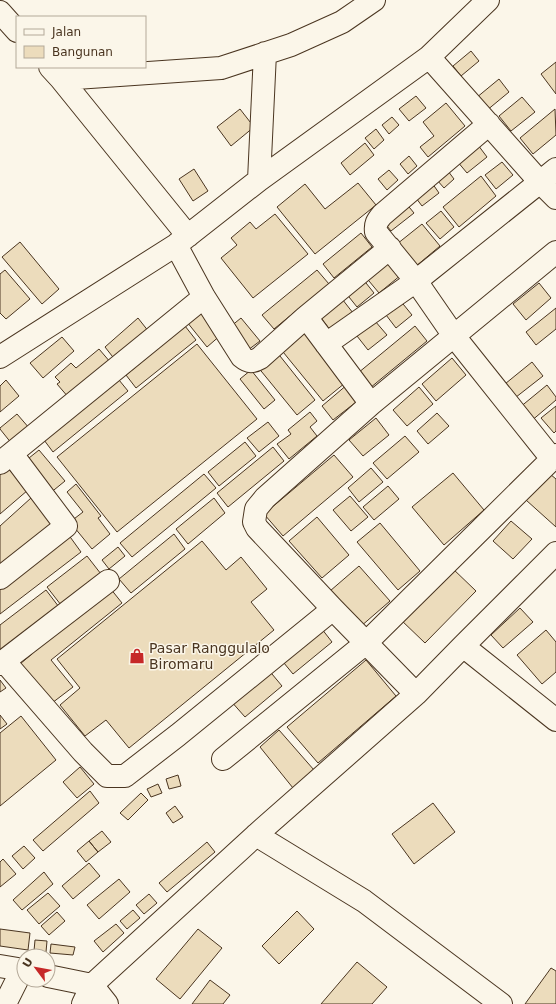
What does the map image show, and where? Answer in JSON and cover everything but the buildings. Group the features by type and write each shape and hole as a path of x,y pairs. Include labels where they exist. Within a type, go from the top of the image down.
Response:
{"street":[{"path":"56,73 221,68 291,45 342,22 374,0"},
{"path":"0,357 182,240 259,180 429,57 488,0"},
{"path":"0,12 16,30"},
{"path":"259,180 265,53"},
{"path":"429,57 489,124 548,176 556,198"},
{"path":"56,73 182,240 204,297 242,357 246,360 254,362 260,358 306,317 390,248"},
{"path":"223,759 366,642 554,457 454,336 416,281 376,232 375,227 378,220 388,210 489,124"},
{"path":"326,344 416,281 548,176"},
{"path":"416,694 333,609 258,528 254,522 256,509 265,498 371,404 556,252"},
{"path":"0,578 66,526 6,458 204,297"},
{"path":"306,317 371,404"},
{"path":"87,995 256,836 416,694 556,553"},
{"path":"108,581 2,662 83,752 107,776 125,776 178,735 333,609"},
{"path":"463,646 556,720"},
{"path":"256,836 364,901 501,1004"},
{"path":"0,966 16,969"},
{"path":"56,980 107,1004"},
{"path":"5,1004 16,983"}],"place":[{"name":"Pasar Ranggulalo Biromaru","path":"137,656"}]}
